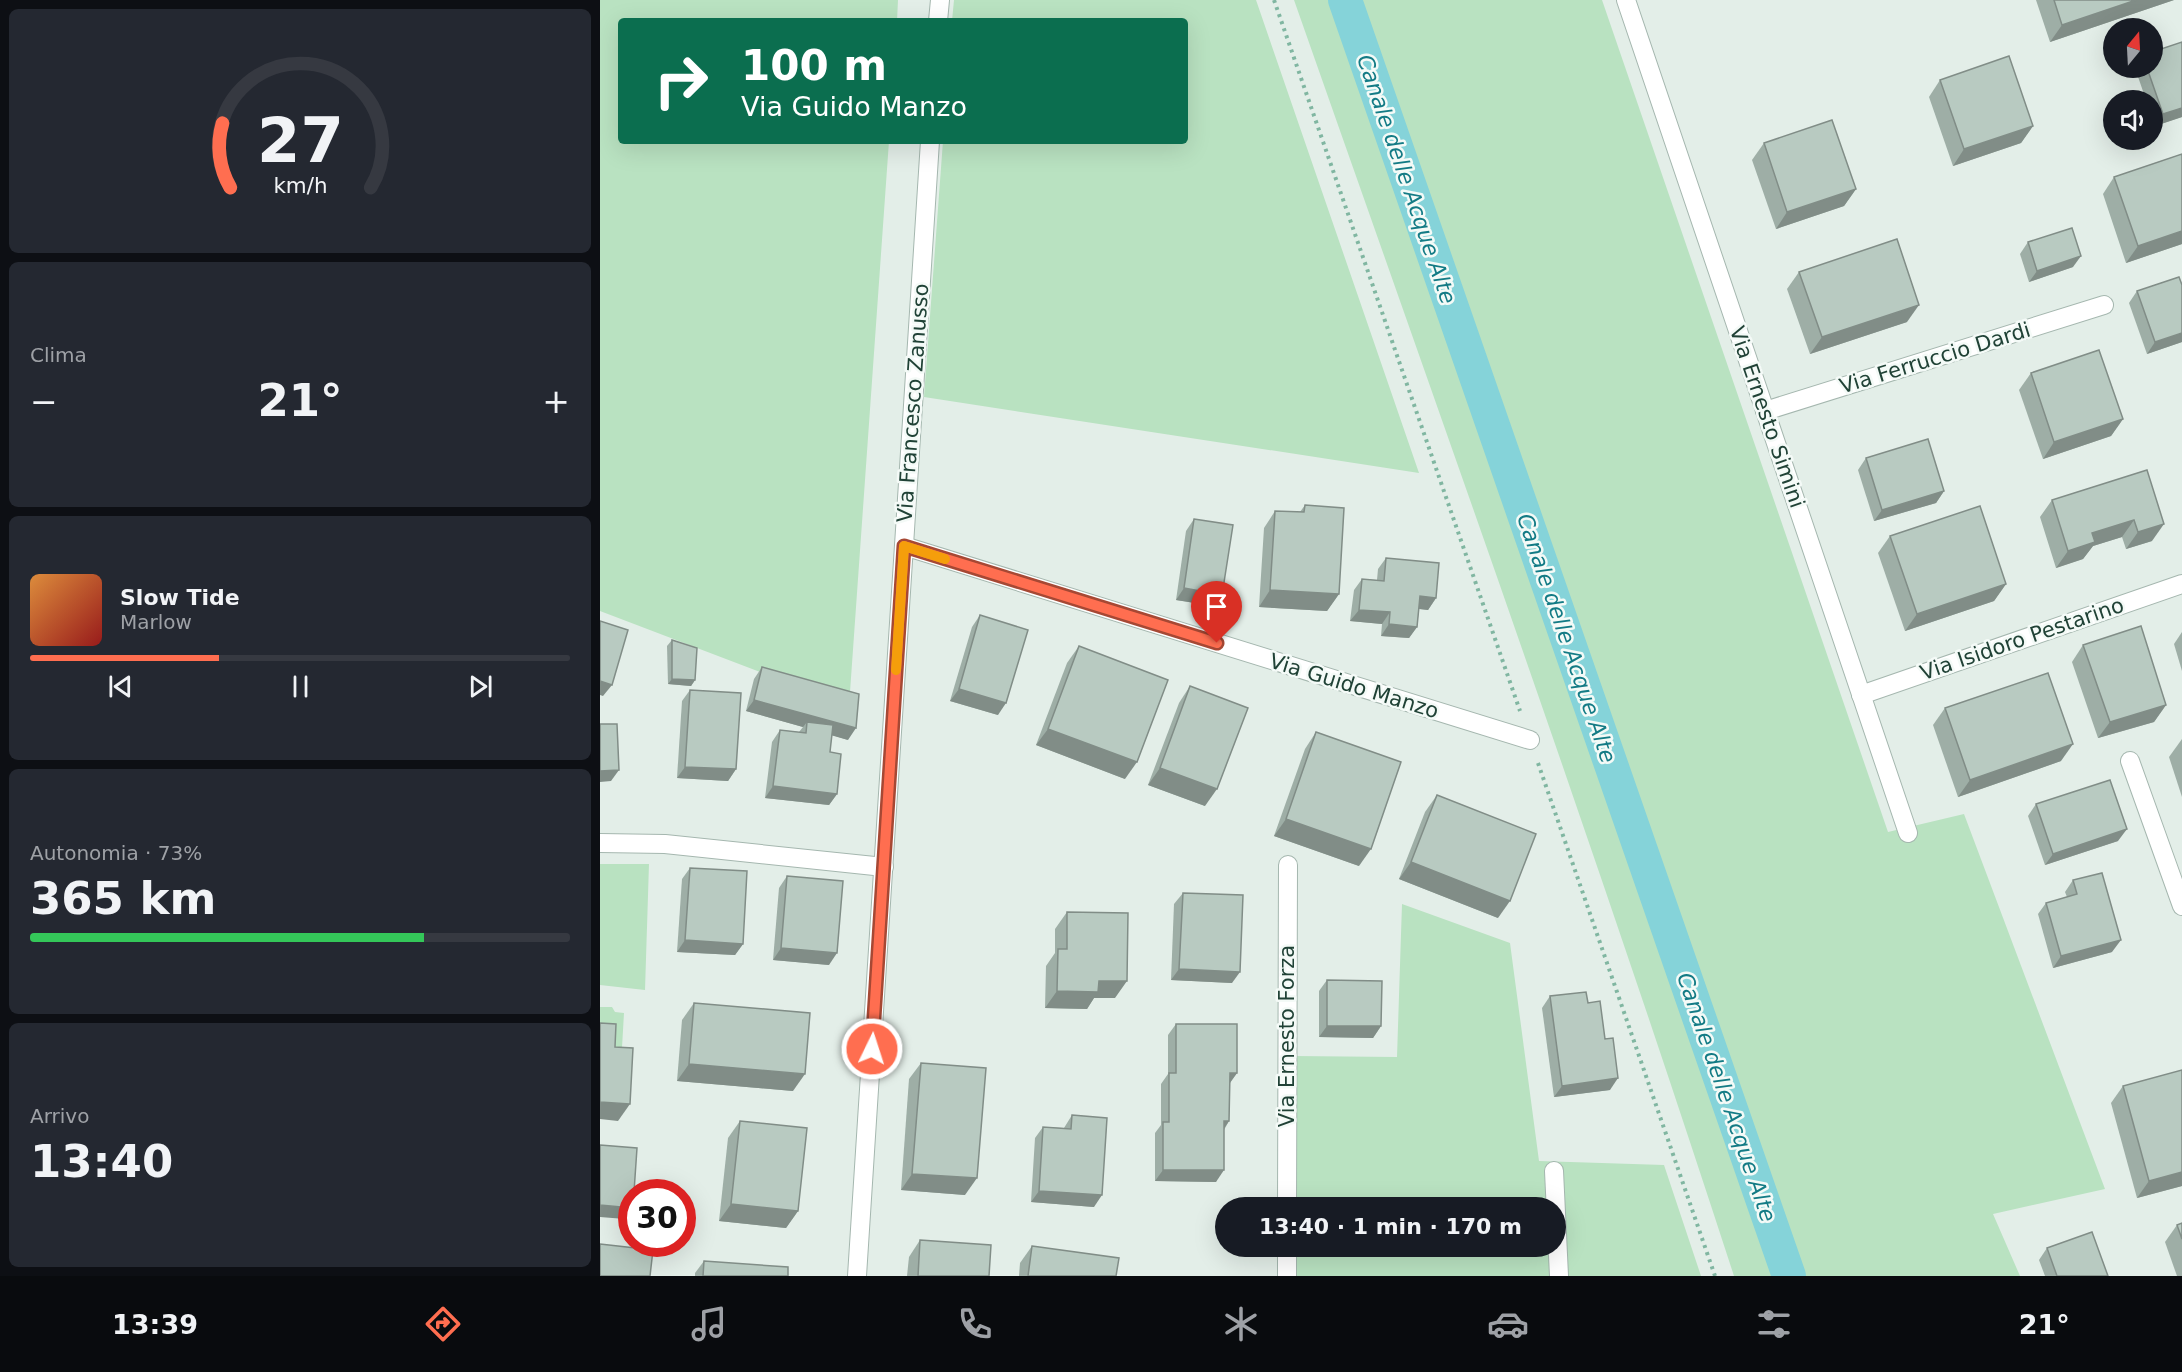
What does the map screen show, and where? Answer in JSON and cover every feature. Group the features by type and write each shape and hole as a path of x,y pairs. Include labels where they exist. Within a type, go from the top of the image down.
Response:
{"street":[{"path":"938,18 940,0"},
{"name":"Via Ernesto Simini","path":"1626,0 1908,833"},
{"name":"Via Francesco Zanusso","path":"857,1276 930,144"},
{"name":"Via Ferruccio Dardi","path":"1765,411 2104,305"},
{"name":"Via Guido Manzo","path":"904,546 1530,740"},
{"name":"Via Isidoro Pestarino","path":"1861,695 2182,584"},
{"path":"2130,761 2182,906"},
{"path":"600,843 665,844 884,867"},
{"name":"Via Ernesto Forza","path":"1287,1197 1288,865"},
{"path":"1554,1171 1559,1276"},
{"path":"1287,1257 1287,1276"}],"path":[{"path":"1274,0 1714,1276"}],"green space":[{"path":"600,0 898,0 897,18 618,18 618,144 889,144 849,706 600,611"},
{"path":"954,0 1256,0 1419,473 924,397 943,144 1188,144 1188,18 952,18"},
{"path":"1294,0 1602,0 1888,832 1964,814 2105,1189 1993,1214 2020,1276 1734,1276 1573,796"},
{"path":"600,864 649,864 645,990 600,985"},
{"path":"1402,904 1510,943 1539,1161 1664,1165 1701,1276 1291,1276 1291,1257 1566,1257 1566,1197 1292,1197 1293,1056 1397,1057"},
{"path":"600,1007 612,1007 615,1012 624,1013 621,1065 600,1041"}],"building":[{"path":"2054,0 2136,0 2062,25"},
{"path":"2182,42 2182,108 2163,114 2163,90 2155,90 2150,78 2163,78 2163,48"},
{"path":"2009,56 2033,126 1964,149 1940,80"},
{"path":"1832,120 1856,189 1787,212 1764,143"},
{"path":"2182,154 2182,231 2138,246 2114,177"},
{"path":"2072,228 2081,256 2037,271 2028,242"},
{"path":"1897,239 1919,305 1822,337 1799,272"},
{"path":"2179,277 2182,285 2182,333 2155,342 2137,291"},
{"path":"2099,350 2123,419 2054,442 2031,373"},
{"path":"1928,439 1944,491 1882,510 1866,458"},
{"path":"2147,470 2164,524 2138,532 2134,520 2092,533 2095,542 2068,551 2052,500"},
{"path":"1305,505 1344,508 1339,594 1270,590 1275,511 1304,512"},
{"path":"1980,506 2006,584 1917,614 1890,536"},
{"path":"1194,519 1233,525 1222,595 1184,588"},
{"path":"1386,558 1439,563 1436,598 1420,596 1417,627 1389,624 1390,612 1359,610 1362,579 1384,581"},
{"path":"980,615 1028,630 1006,703 959,689"},
{"path":"600,621 628,630 612,685 600,681"},
{"path":"2141,626 2166,705 2110,722 2083,645"},
{"path":"672,640 697,648 695,680 672,679"},
{"path":"1079,646 1168,680 1137,762 1048,729"},
{"path":"762,667 859,694 856,728 754,700"},
{"path":"2048,673 2073,744 1970,780 1945,708"},
{"path":"1190,686 1248,708 1217,789 1160,768"},
{"path":"690,690 741,693 736,769 685,767"},
{"path":"807,722 833,725 830,752 841,754 837,794 773,786 780,730 806,733"},
{"path":"600,724 617,724 619,770 600,771"},
{"path":"1316,732 1401,762 1371,849 1286,819"},
{"path":"2110,780 2127,829 2053,854 2036,804"},
{"path":"1437,795 1536,834 1510,901 1411,862"},
{"path":"690,868 747,871 743,944 685,940"},
{"path":"2102,873 2121,940 2061,956 2046,903 2077,894 2073,880"},
{"path":"787,876 843,881 837,953 781,948"},
{"path":"1183,893 1243,895 1240,972 1179,969"},
{"path":"1067,912 1128,913 1127,981 1099,981 1098,992 1057,991 1058,949 1067,949"},
{"path":"1327,980 1382,981 1381,1026 1327,1026"},
{"path":"1586,992 1588,1003 1600,1001 1605,1039 1613,1038 1618,1078 1562,1086 1550,996"},
{"path":"694,1003 810,1013 805,1074 689,1064"},
{"path":"600,1023 616,1024 615,1047 633,1048 630,1104 600,1102"},
{"path":"1176,1024 1237,1024 1237,1073 1230,1073 1229,1121 1224,1121 1224,1170 1163,1170 1163,1122 1169,1122 1169,1073 1176,1073"},
{"path":"921,1063 986,1068 977,1178 912,1174"},
{"path":"2182,1070 2182,1172 2149,1181 2123,1086"},
{"path":"1072,1115 1107,1118 1102,1195 1039,1191 1043,1127 1071,1129"},
{"path":"740,1121 807,1128 798,1211 731,1204"},
{"path":"600,1145 637,1148 635,1179 618,1179 618,1207 600,1205"},
{"path":"2182,1223 2182,1239 2177,1225"},
{"path":"2092,1232 2108,1276 2057,1276 2047,1248"},
{"path":"920,1240 991,1245 989,1276 918,1276"},
{"path":"600,1244 618,1246 618,1257 652,1257 650,1276 600,1276"},
{"path":"1032,1246 1119,1258 1116,1276 1028,1276"},
{"path":"704,1261 788,1267 788,1276 703,1276"}],"waterway":[{"name":"Canale delle Acque Alte","path":"1345,0 1789,1276"}],"slow traffic":[{"path":"896,670 904,546 945,559"}],"route":[{"path":"872,1049 904,546 1217,643"}]}
